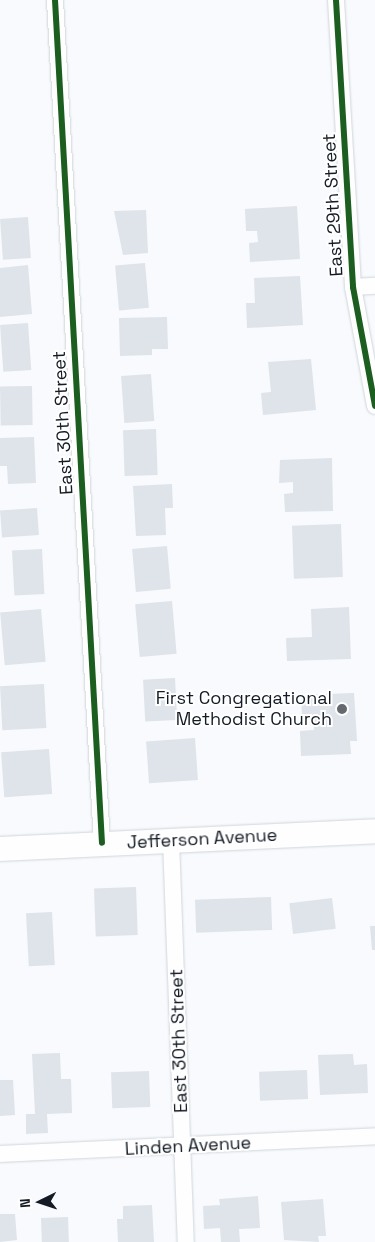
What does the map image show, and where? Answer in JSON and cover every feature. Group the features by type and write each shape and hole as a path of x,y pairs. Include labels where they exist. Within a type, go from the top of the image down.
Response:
{"main road":[{"name":"Jefferson Avenue","path":"0,849 375,831"}],"street":[{"name":"East 30th Street","path":"55,0 102,844"},
{"name":"East 29th Street","path":"336,0 353,288 375,406"},
{"path":"353,288 375,286"},
{"name":"East 30th Street","path":"171,840 186,1242"},
{"name":"Linden Avenue","path":"0,1154 375,1136"}],"building":[{"path":"297,206 300,259 250,262 249,243 258,242 257,231 246,231 245,209"},
{"path":"146,210 148,253 123,255 114,211"},
{"path":"28,217 31,258 3,260 0,219"},
{"path":"145,263 149,308 119,310 115,266"},
{"path":"28,265 32,314 0,317 0,268"},
{"path":"300,276 303,325 247,328 246,303 255,303 254,278"},
{"path":"167,317 168,349 152,349 152,355 120,356 119,318"},
{"path":"28,323 31,370 3,372 0,325"},
{"path":"311,359 316,410 263,415 261,393 271,392 268,362"},
{"path":"151,374 154,421 124,423 121,376"},
{"path":"32,386 33,425 1,426 0,387"},
{"path":"156,429 158,475 125,476 123,430"},
{"path":"34,437 36,483 8,484 7,466 0,466 0,438"},
{"path":"332,458 333,511 285,512 284,494 293,493 293,482 279,483 280,460"},
{"path":"172,484 173,508 165,508 166,535 136,536 133,486"},
{"path":"37,508 39,535 2,538 0,511"},
{"path":"341,524 343,577 294,579 292,526"},
{"path":"167,546 171,589 136,592 132,549"},
{"path":"42,549 44,594 14,596 12,551"},
{"path":"172,601 177,654 140,657 135,604"},
{"path":"349,607 351,659 287,661 286,638 312,637 311,609"},
{"path":"41,609 46,662 5,665 0,613"},
{"path":"175,678 177,720 145,722 143,680"},
{"path":"44,684 46,728 2,730 0,686"},
{"path":"354,693 357,741 350,741 351,754 301,756 300,731 314,730 313,715 302,715 301,695"},
{"path":"195,738 198,780 149,783 146,741"},
{"path":"49,749 52,794 4,797 1,752"},
{"path":"136,887 138,935 96,936 94,888"},
{"path":"271,897 272,930 196,933 195,900"},
{"path":"332,898 336,929 293,934 289,903"},
{"path":"52,912 55,965 29,966 26,913"},
{"path":"370,926 375,926 375,950 372,950"},
{"path":"60,1053 61,1079 71,1079 72,1113 47,1114 48,1133 26,1134 26,1114 35,1114 32,1054"},
{"path":"353,1054 354,1065 367,1064 368,1093 320,1095 318,1055"},
{"path":"307,1070 308,1099 260,1101 259,1072"},
{"path":"149,1071 150,1107 112,1108 111,1072"},
{"path":"0,1080 13,1080 15,1115 0,1116"},
{"path":"258,1196 260,1228 239,1229 240,1242 221,1242 220,1228 204,1229 203,1206 220,1205 219,1199"},
{"path":"323,1199 326,1236 318,1236 319,1242 284,1240 281,1202"},
{"path":"152,1205 154,1242 118,1242 117,1219 123,1219 123,1206"},
{"path":"0,1214 15,1214 17,1240 0,1242"},
{"path":"68,1217 69,1242 42,1242 41,1218"}],"cycle path":[{"path":"55,0 102,843"},
{"path":"336,0 353,287 375,406"}],"place":[{"name":"First Congregational Methodist Church","path":"342,709"}]}
